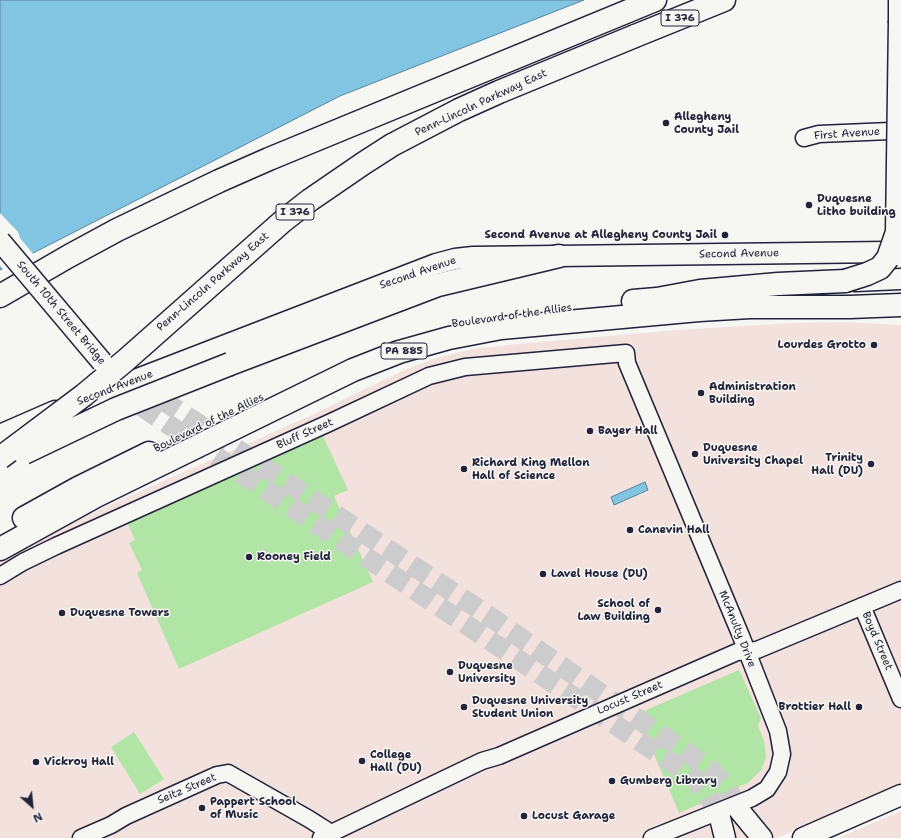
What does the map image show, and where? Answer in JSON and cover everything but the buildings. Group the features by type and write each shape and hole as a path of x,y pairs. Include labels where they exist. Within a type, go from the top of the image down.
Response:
{"highway":[{"name":"I 376","path":"0,296 117,230 219,181 276,156 655,0"},
{"name":"Penn-Lincoln Parkway East","path":"0,458 39,430 108,375 283,221 310,200 392,145 459,110 498,92 724,0"},
{"path":"894,253 897,232 900,0"},
{"path":"845,281 880,268 888,258 897,232"},
{"path":"0,465 116,409 426,290 458,280 559,256"},
{"name":"Boulevard of the Allies","path":"0,531 92,481 268,394 364,349 412,333 465,321 514,314 657,299 700,291 778,284 845,281"},
{"path":"657,299 851,292 898,300"},
{"name":"Boulevard of the Allies","path":"0,549 89,500 269,410 353,370 406,350 449,338 501,328 699,310 850,307 898,300"}],"main road":[{"name":"South 10th Street Bridge","path":"0,241 102,362 124,383"},
{"name":"Second Avenue","path":"0,436 124,383 446,261 473,257 894,253"},
{"name":"Boulevard of the Allies","path":"845,281 898,300"},
{"path":"124,383 161,399"},
{"path":"124,383 141,406"},
{"path":"804,838 901,795"},
{"path":"739,810 762,838"},
{"path":"720,818 725,838"}],"street":[{"name":"First Avenue","path":"804,138 819,134 890,130"},
{"name":"Bluff Street","path":"0,576 23,562 56,546 329,423 429,376 465,367 626,353"},
{"name":"McAnulty Drive","path":"626,353 627,363 778,731 782,754 778,772 768,789 752,798 652,838"},
{"name":"Locust Street","path":"326,836 482,761 499,756 737,652 757,650 901,590"},
{"name":"Boyd Street","path":"862,606 901,699"},
{"name":"Seitz Street","path":"82,838 111,825 126,816 217,775 228,773 315,822 326,836"}],"shaded area":[{"name":"Duquesne University","path":"844,322 901,325 901,783 777,838 0,838 0,561 42,535 312,415 402,371 436,358 473,349 517,344 677,330 793,323"},
{"path":"901,811 901,838 838,838"}],"green space":[{"name":"Rooney Field","path":"322,434 348,490 334,496 373,582 179,669 137,573 142,570 129,543 135,540 127,522"},
{"path":"739,670 761,718 758,726 764,741 766,757 762,769 748,783 679,813 637,714"},
{"path":"134,732 164,779 140,794 111,747"}],"water":[{"path":"0,0 584,0 340,96 0,270"},
{"path":"645,482 648,490 614,505 611,497"}],"pier":[{"path":"0,213 18,232 20,238 34,255 4,270 0,266"}],"tunnel":[{"path":"161,399 489,616 709,768 726,786 739,810"},
{"path":"141,406 693,777 708,795 720,818"}],"place":[{"name":"Allegheny County Jail","path":"666,123"},
{"name":"Duquesne Litho building","path":"809,205"},
{"name":"Second Avenue at Allegheny County Jail","path":"725,235"},
{"name":"Lourdes Grotto","path":"874,345"},
{"name":"Administration Building","path":"701,393"},
{"name":"Bayer Hall","path":"590,431"},
{"name":"Duquesne University Chapel","path":"695,454"},
{"name":"Trinity Hall (DU)","path":"871,464"},
{"name":"Richard King Mellon Hall of Science","path":"464,469"},
{"name":"Canevin Hall","path":"630,530"},
{"name":"Rooney Field","path":"249,557"},
{"name":"Lavel House (DU)","path":"543,574"},
{"name":"School of Law Building","path":"658,610"},
{"name":"Duquesne Towers","path":"62,613"},
{"name":"Duquesne University","path":"450,672"},
{"name":"Duquesne University Student Union","path":"464,707"},
{"name":"Brottier Hall","path":"859,707"},
{"name":"College Hall (DU)","path":"362,761"},
{"name":"Vickroy Hall","path":"36,762"},
{"name":"Gumberg Library","path":"612,781"},
{"name":"Pappert School of Music","path":"202,808"},
{"name":"Locust Garage","path":"524,816"}]}
